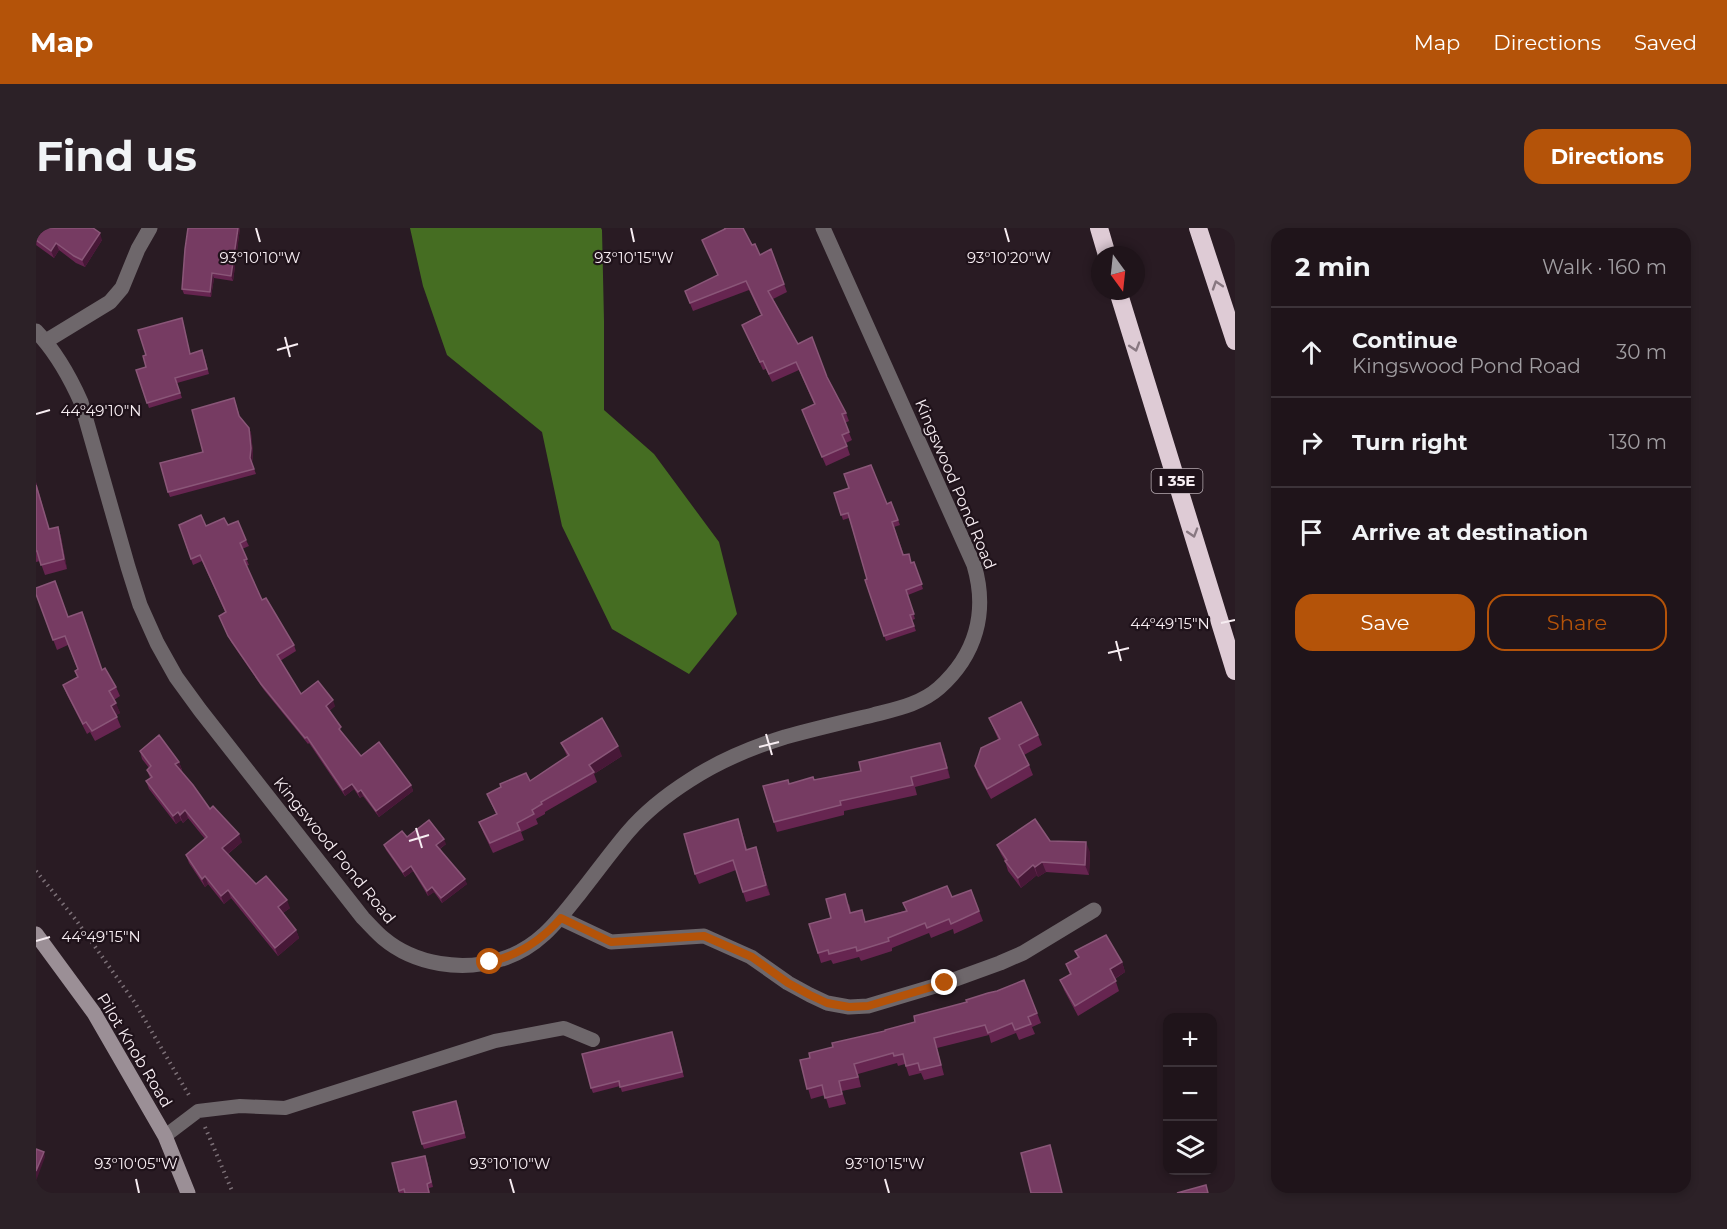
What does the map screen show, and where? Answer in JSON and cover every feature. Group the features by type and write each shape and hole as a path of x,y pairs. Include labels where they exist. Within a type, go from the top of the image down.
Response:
{"highway":[{"path":"1099,228 1104,246"},
{"path":"1198,228 1235,341"},
{"name":"I 35E","path":"1121,300 1235,670"}],"main road":[{"name":"Pilot Knob Road","path":"36,934 94,1013 165,1136 188,1193"}],"street":[{"path":"41,336 110,302 122,288 138,249 150,228"},
{"name":"Kingswood Pond Road","path":"41,336 60,360 81,402 140,605 176,677 363,918 383,938 420,959 448,965 476,965 517,953 540,939 561,918 629,831 648,812 690,780 736,756 786,737 910,705 931,695 957,669 972,643 978,626 981,601 974,565 823,228"},
{"path":"561,918 611,942 704,936 752,957 788,983 810,995 827,1003 849,1007 868,1006 1000,963 1023,953 1094,910"}],"lane":[{"path":"165,1136 198,1111 240,1106 285,1108 495,1041 564,1028 592,1040"}],"path":[{"path":"36,872 76,920 135,1003 198,1111 233,1193"}],"shaded area":[{"path":"410,228 601,228 604,410 654,454 719,542 737,614 689,674 612,629 562,526 542,432 447,355 423,286"}],"building":[{"path":"36,228 93,228 100,233 82,260 56,243 51,251 36,240"},
{"path":"188,228 238,228 231,276 212,273 210,292 182,289"},
{"path":"725,228 743,228 760,255 771,249 784,284 768,291 798,344 812,337 827,377 846,413 842,414 849,432 842,435 847,446 822,457 802,410 815,404 796,362 769,374 763,361 760,362 742,325 762,315 746,281 690,303 685,291 718,275 702,240"},
{"path":"182,318 190,354 202,350 207,369 175,378 180,393 147,403 136,370 146,367 143,356 146,355 138,330"},
{"path":"234,398 239,416 249,428 250,458 254,469 168,492 160,463 203,452 192,410"},
{"path":"871,465 887,504 891,502 898,520 892,522 903,555 909,554 922,584 906,590 914,614 910,615 914,626 884,636 865,580 867,579 848,513 841,515 834,493 849,488 844,474"},
{"path":"36,485 49,529 58,527 64,559 41,565 36,551"},
{"path":"201,515 206,526 224,518 228,525 238,521 246,540 240,543 247,559 244,560 262,600 266,598 294,645 277,655 301,694 318,681 333,700 326,706 341,727 339,729 361,756 379,742 411,785 376,811 361,790 358,792 352,784 343,790 307,737 305,738 261,684 228,636 219,616 226,612 200,555 191,559 179,525"},
{"path":"55,581 68,617 82,612 102,670 105,668 116,687 109,691 116,703 111,706 117,717 92,731 86,722 83,724 63,685 78,677 75,671 78,669 65,636 53,640 36,594 36,588"},
{"path":"1021,702 1038,735 1019,745 1029,765 987,789 975,766 981,748 1000,739 989,718"},
{"path":"602,718 618,746 589,765 594,772 541,802 542,804 532,810 534,814 517,823 520,830 490,843 479,822 497,814 487,794 501,787 500,784 526,773 530,781 569,755 561,743"},
{"path":"159,735 179,762 175,764 210,809 213,806 239,834 222,848 256,884 266,876 287,900 278,907 296,930 275,948 228,890 221,896 205,876 202,879 186,855 207,837 185,810 180,815 178,812 173,816 146,781 152,777 147,770 151,766 140,751"},
{"path":"940,743 947,768 911,777 913,785 840,801 841,805 774,822 763,786 788,780 789,784 813,777 814,780 861,771 859,762"},
{"path":"738,819 746,850 756,847 766,885 743,892 733,860 695,874 684,834"},
{"path":"1035,819 1050,841 1086,842 1085,865 1042,862 1035,867 1033,865 1018,878 1005,861 1007,860 997,845"},
{"path":"429,820 444,839 436,845 465,879 441,898 432,887 427,891 411,866 403,872 384,845 402,831 407,837"},
{"path":"947,886 952,897 971,890 979,911 951,924 949,919 927,928 925,923 888,938 889,941 857,951 856,947 829,954 828,950 818,953 809,924 831,918 826,899 845,894 850,913 862,910 865,922 907,911 903,903"},
{"path":"1106,935 1122,962 1110,969 1116,981 1075,1006 1060,980 1071,974 1066,964 1079,957 1075,951"},
{"path":"1024,980 1037,1013 1028,1017 1031,1024 1015,1030 1012,1023 988,1033 985,1025 934,1038 941,1065 920,1070 918,1063 906,1066 903,1054 894,1056 893,1053 854,1064 858,1077 839,1081 842,1094 825,1098 822,1085 807,1089 800,1060 810,1058 809,1053 833,1047 832,1043 915,1022 914,1016 967,1002 966,1000"},
{"path":"672,1032 682,1072 620,1087 619,1081 591,1088 582,1054"},
{"path":"456,1101 464,1133 422,1144 413,1112"},
{"path":"1050,1145 1062,1193 1031,1193 1021,1153"},
{"path":"36,1149 44,1152 36,1171"},
{"path":"425,1156 431,1182 427,1184 429,1193 405,1193 404,1189 399,1191 392,1163"},
{"path":"1206,1185 1208,1193 1177,1193"}],"route":[{"path":"490,962 504,959 529,947 561,918 611,942 704,936 752,957 788,983 810,995 827,1003 849,1007 868,1006 945,983"}]}
